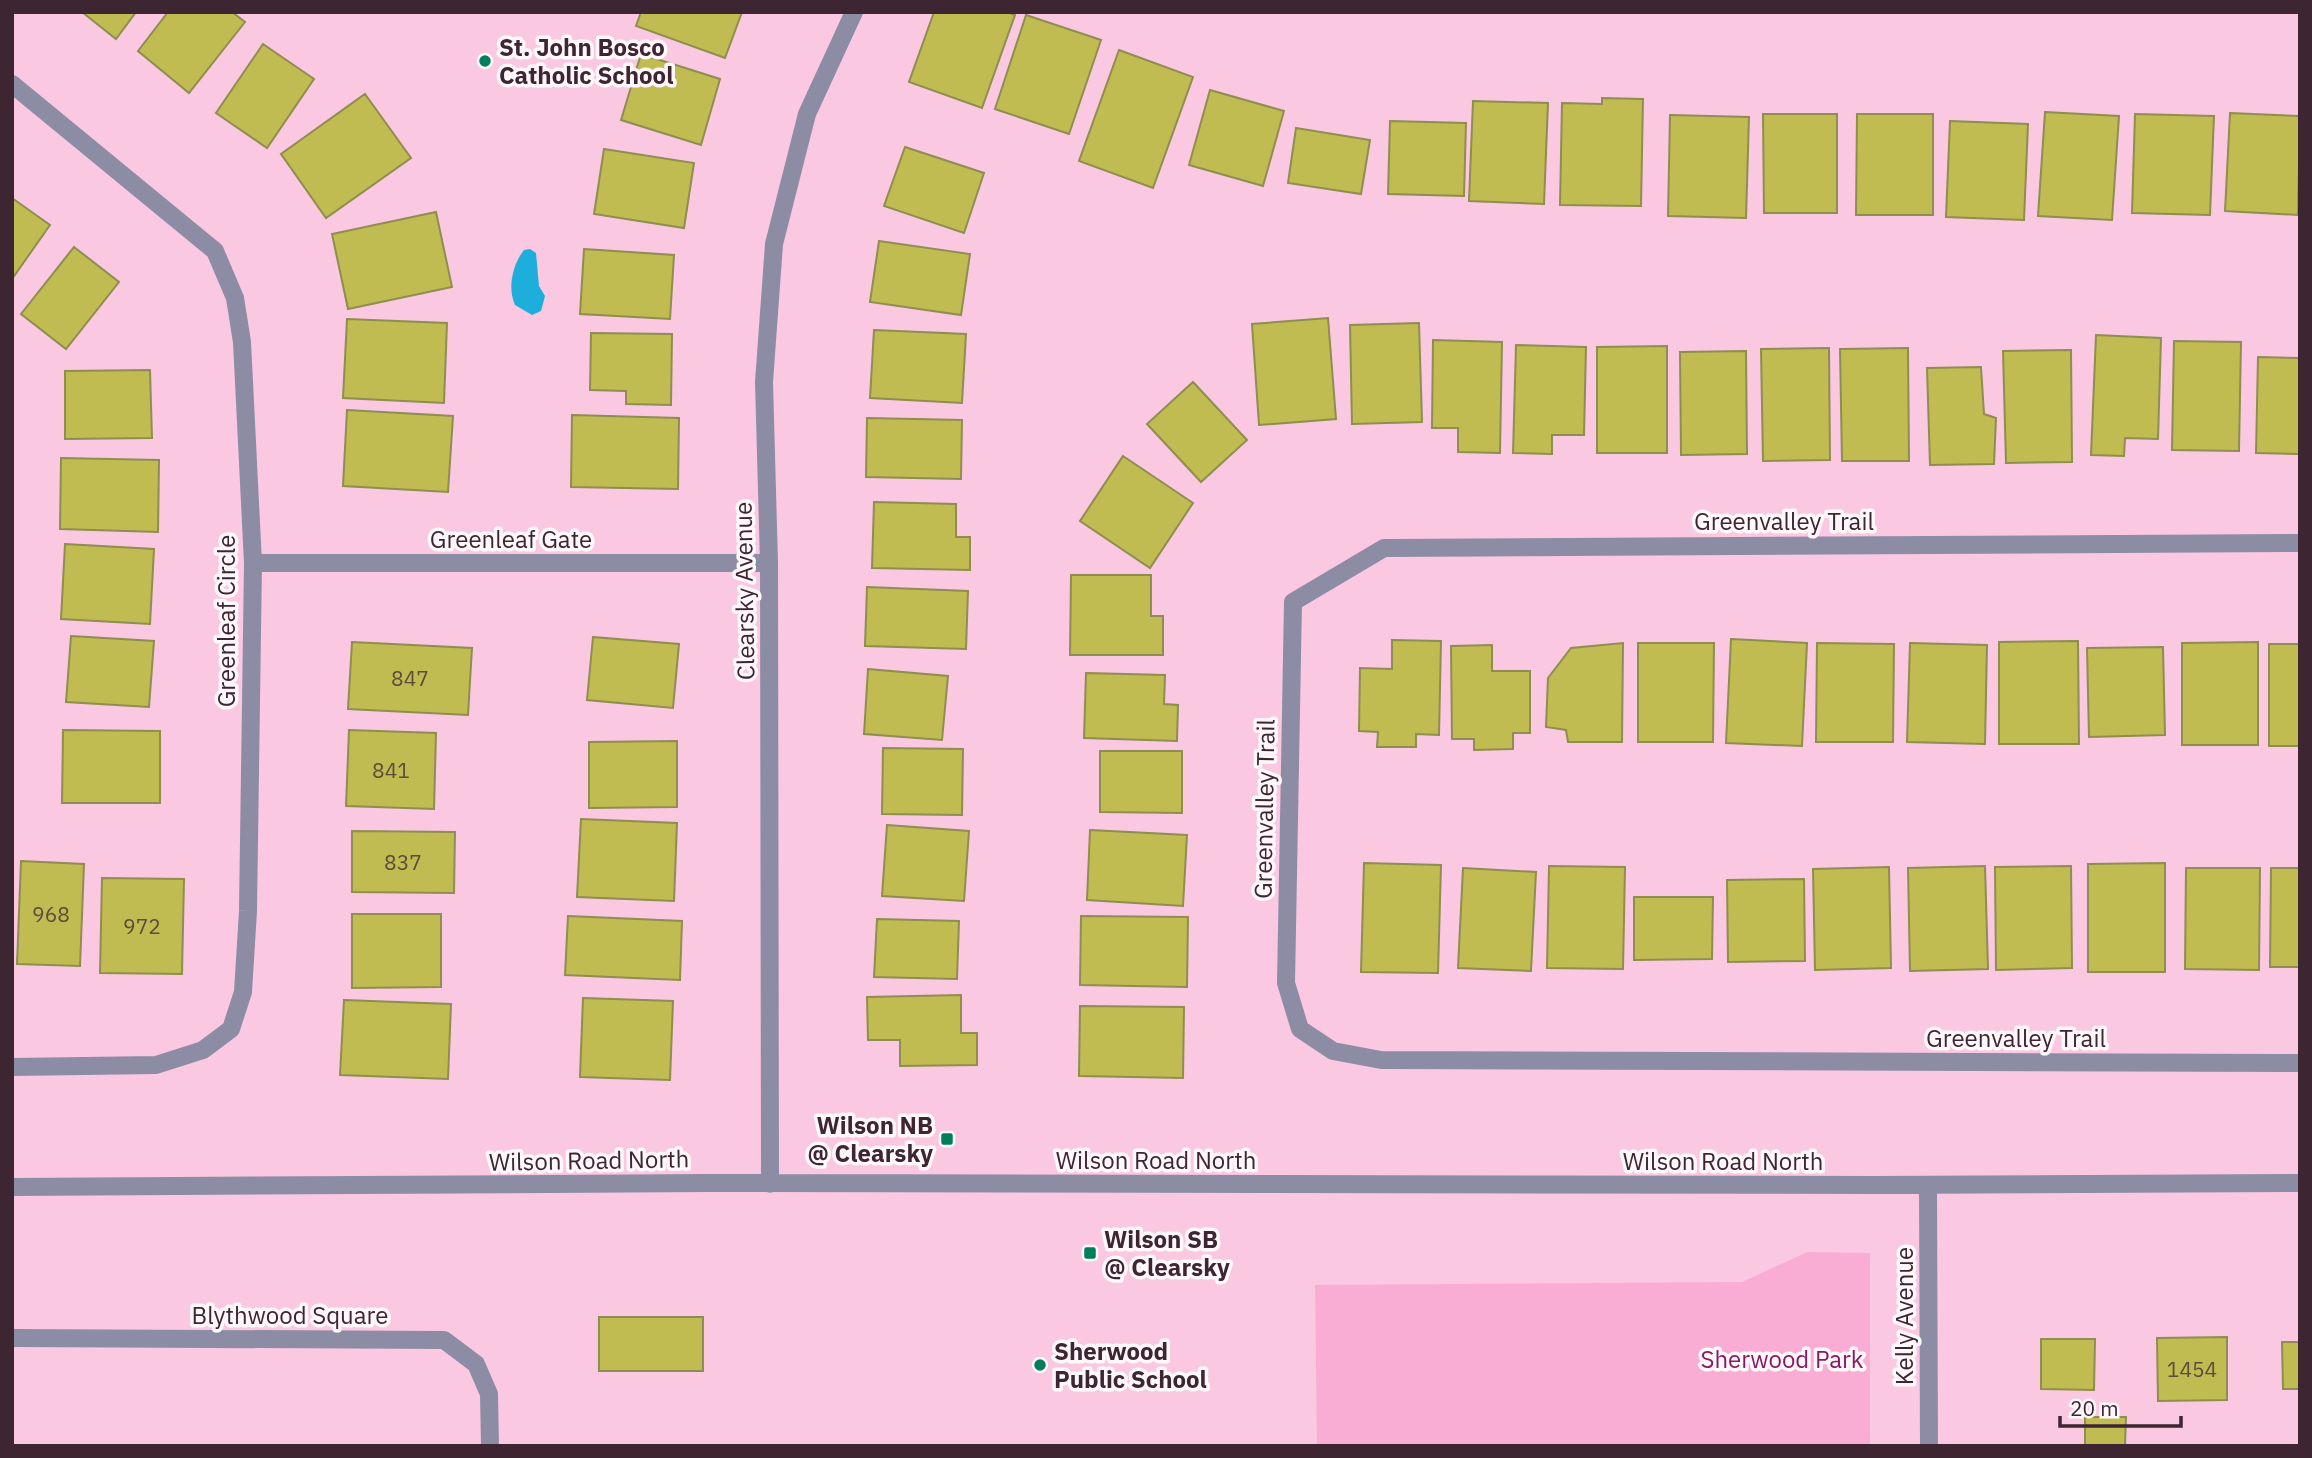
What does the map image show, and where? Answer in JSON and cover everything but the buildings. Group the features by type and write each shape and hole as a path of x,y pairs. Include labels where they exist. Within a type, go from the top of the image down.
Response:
{"street":[{"name":"Clearsky Avenue","path":"770,1184 769,563 764,382 774,244 807,114 854,12"},
{"name":"Greenleaf Circle","path":"12,84 215,251 235,298 242,342 253,563 248,911 243,992 232,1029 203,1050 156,1065 12,1067"},
{"name":"Greenvalley Trail","path":"2300,543 1384,548 1293,601 1286,983 1300,1029 1333,1051 1381,1060 2300,1063"},
{"name":"Greenleaf Gate","path":"253,563 769,563"},
{"name":"Wilson Road North","path":"12,1187 2300,1183"},
{"name":"Kelly Avenue","path":"1928,1185 1929,1446"},
{"name":"Blythwood Square","path":"12,1338 444,1340 476,1364 489,1394 490,1446"}],"green space":[{"name":"Sherwood Park","path":"1807,1252 1870,1253 1870,1446 1317,1446 1315,1285 1742,1282"}],"water":[{"path":"530,249 536,253 539,286 545,296 541,311 532,315 515,305 511,291 517,262 524,250"}],"place":[{"name":"St. John Bosco Catholic School","path":"485,61"},
{"name":"Wilson NB @ Clearsky","path":"947,1139"},
{"name":"Wilson SB @ Clearsky","path":"1090,1253"},
{"name":"Sherwood Public School","path":"1040,1365"}]}
